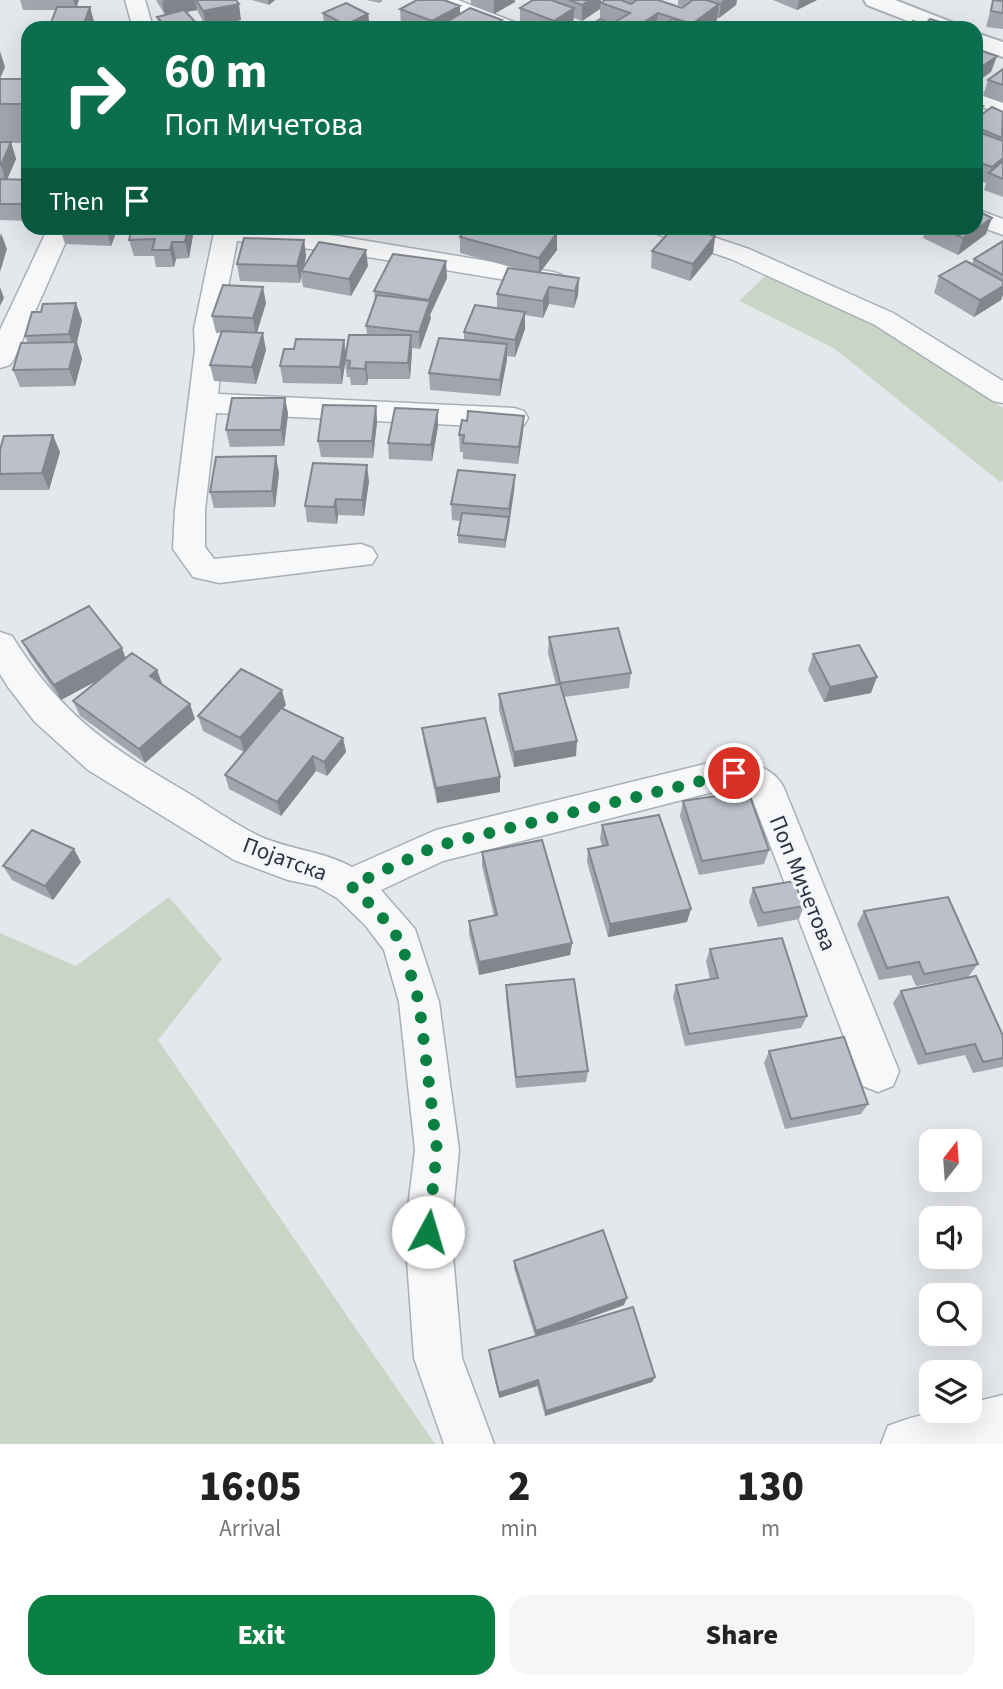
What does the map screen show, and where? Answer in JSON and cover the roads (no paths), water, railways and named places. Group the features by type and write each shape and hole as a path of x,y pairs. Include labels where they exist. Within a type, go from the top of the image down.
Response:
{"street":[{"path":"135,0 141,21"},
{"path":"440,0 494,21"},
{"path":"875,0 928,21"},
{"path":"983,43 1003,50"},
{"path":"983,100 1003,107"},
{"path":"983,219 1003,229"},
{"path":"0,359 57,235"},
{"path":"226,235 207,329 209,350 198,462 190,510 189,549 195,561 204,569 219,571 361,555"},
{"path":"267,235 338,244 569,284"},
{"path":"684,235 740,254 884,319 1003,394"},
{"path":"202,402 521,419"},
{"name":"Појатска","path":"0,645 20,678 47,712 102,760 247,848 288,863 324,871 351,886 379,913 401,942 419,1002 437,1150 428,1232 438,1358 469,1444"},
{"name":"Поп Мичетова","path":"351,886 436,846 717,776 734,773 752,778 765,788 878,1071"},
{"path":"906,1444 1003,1420"}]}
